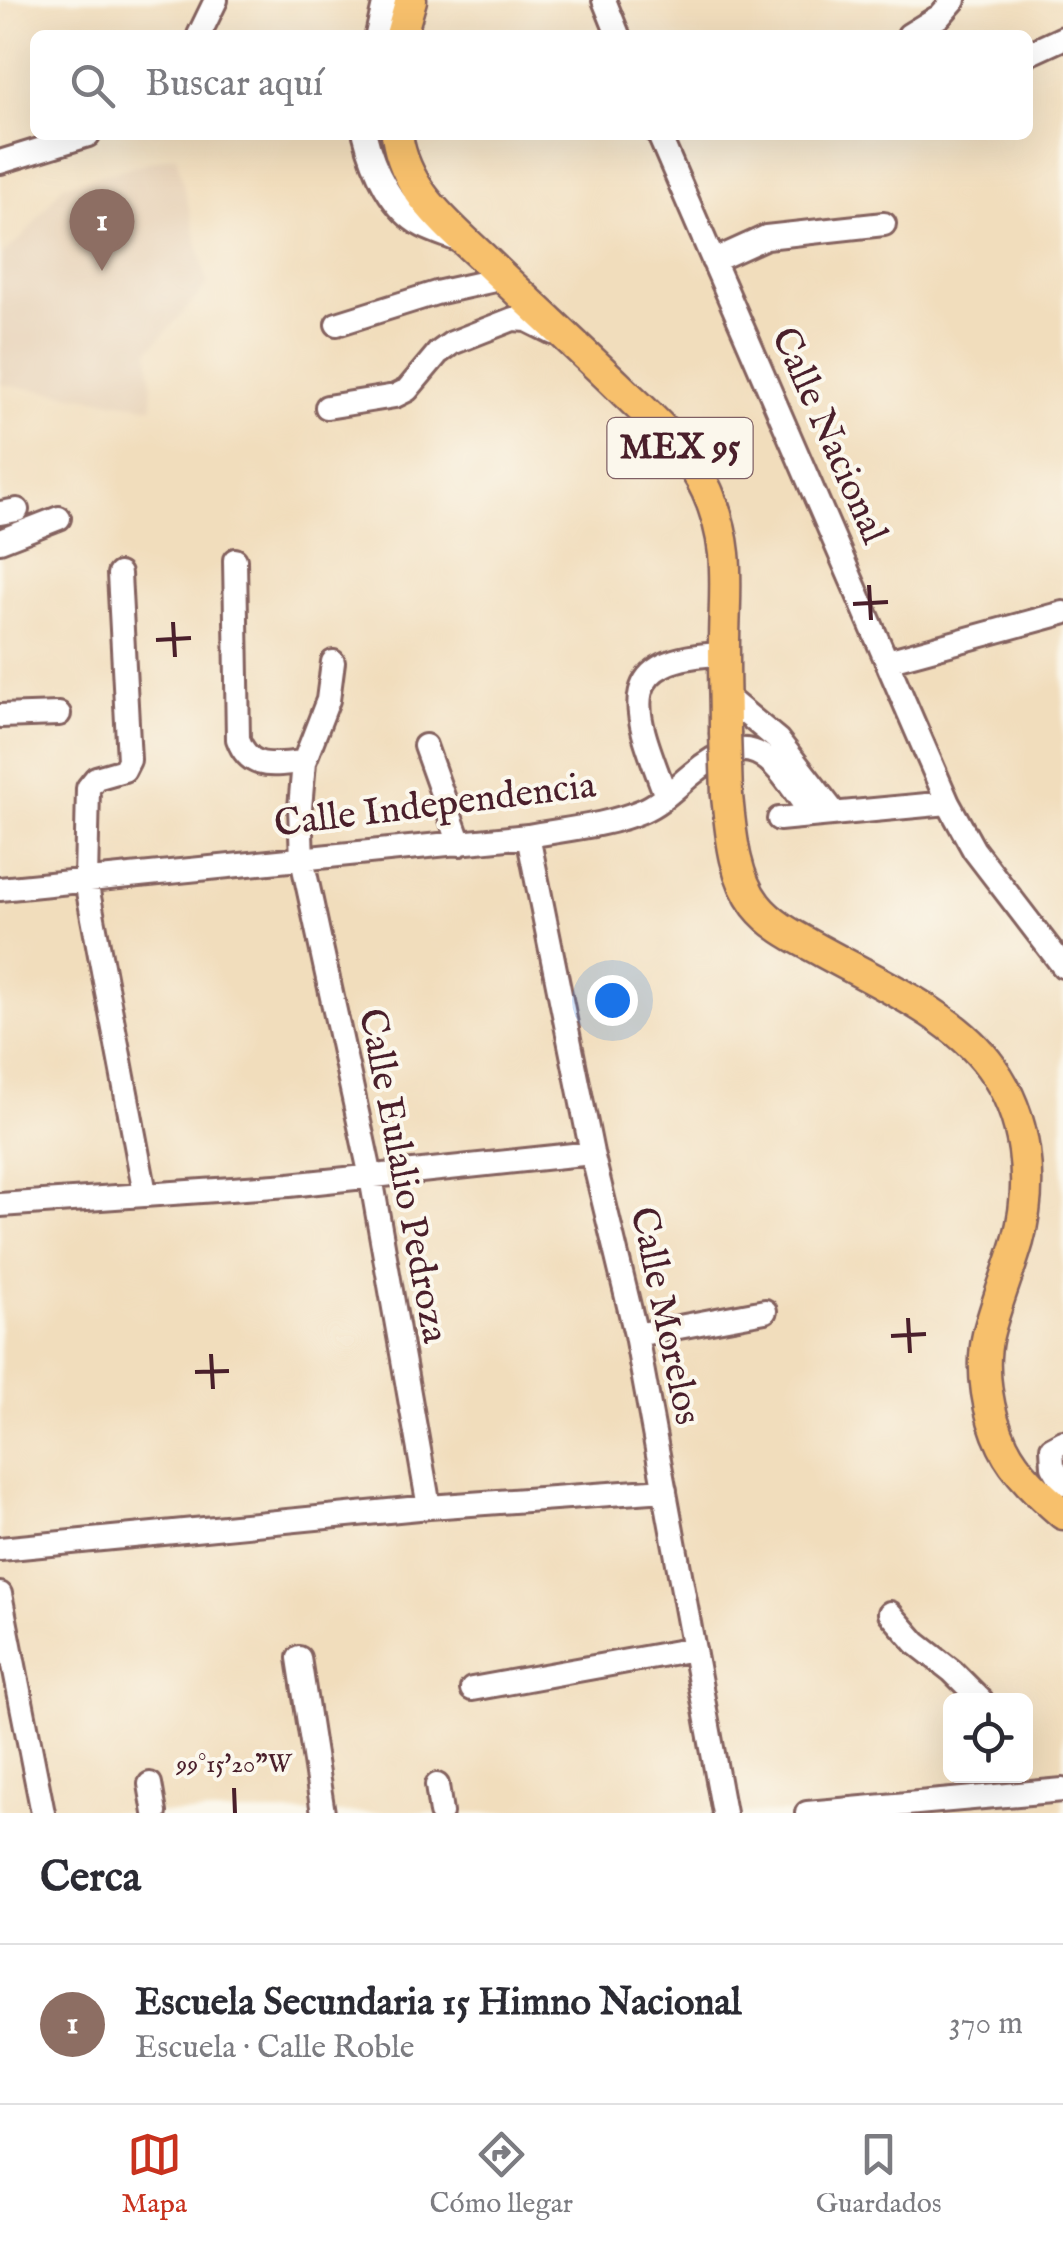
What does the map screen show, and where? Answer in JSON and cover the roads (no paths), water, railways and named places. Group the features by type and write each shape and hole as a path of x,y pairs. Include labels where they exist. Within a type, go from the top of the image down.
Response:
{"main road":[{"path":"403,30 412,0"},
{"name":"MEX 95","path":"399,140 412,182 423,199 667,434 691,460 708,492 728,567 724,654 726,796 739,872 754,904 787,932 887,987 965,1037 991,1067 1008,1097 1020,1130 1027,1187 1018,1239 988,1338 987,1385 1004,1449 1022,1474 1063,1514"}],"street":[{"path":"201,30 216,0"},
{"path":"378,30 386,0"},
{"path":"604,0 616,30"},
{"path":"917,30 940,16 954,0"},
{"path":"1033,52 1063,38"},
{"path":"0,162 72,140"},
{"path":"367,140 385,186 402,210 420,225 468,244"},
{"name":"Calle Nacional","path":"661,140 948,803 974,850 1060,954"},
{"path":"713,261 766,237 884,224"},
{"path":"337,324 436,293 504,278"},
{"path":"326,407 395,396 407,390 438,353 452,343 513,320 538,324 578,348"},
{"path":"0,541 58,518"},
{"path":"235,560 238,739 248,759 257,763 304,762"},
{"path":"118,574 129,760 124,770 96,778 88,788 86,882 146,1193"},
{"path":"887,661 1063,613"},
{"path":"666,796 646,744 638,695 645,678 662,664 679,657 724,654"},
{"name":"Calle Eulalio Pedroza","path":"333,662 328,700 304,762 300,808 302,859 371,1178 428,1508"},
{"path":"725,696 778,740 822,813"},
{"path":"0,716 59,714"},
{"path":"425,746 460,844"},
{"name":"Calle Independencia","path":"0,889 460,844 606,822 644,810 718,756 743,750 772,759 822,813"},
{"path":"779,819 948,803"},
{"name":"Calle Morelos","path":"528,836 592,1153 636,1335 724,1813"},
{"path":"0,1204 371,1178 592,1153"},
{"path":"636,1335 765,1310"},
{"path":"1063,1442 1052,1448 1050,1455 1063,1483"},
{"path":"0,1550 428,1508 665,1490"},
{"path":"0,1594 43,1813"},
{"path":"890,1613 916,1643 974,1693"},
{"path":"472,1689 694,1648"},
{"path":"299,1658 323,1813"},
{"path":"0,1729 26,1725"},
{"path":"150,1784 155,1813"},
{"path":"436,1785 440,1813"},
{"path":"808,1813 995,1786 1063,1790"}],"place":[{"name":"Escuela Secundaria 15 Himno Nacional","path":"102,271"}]}
